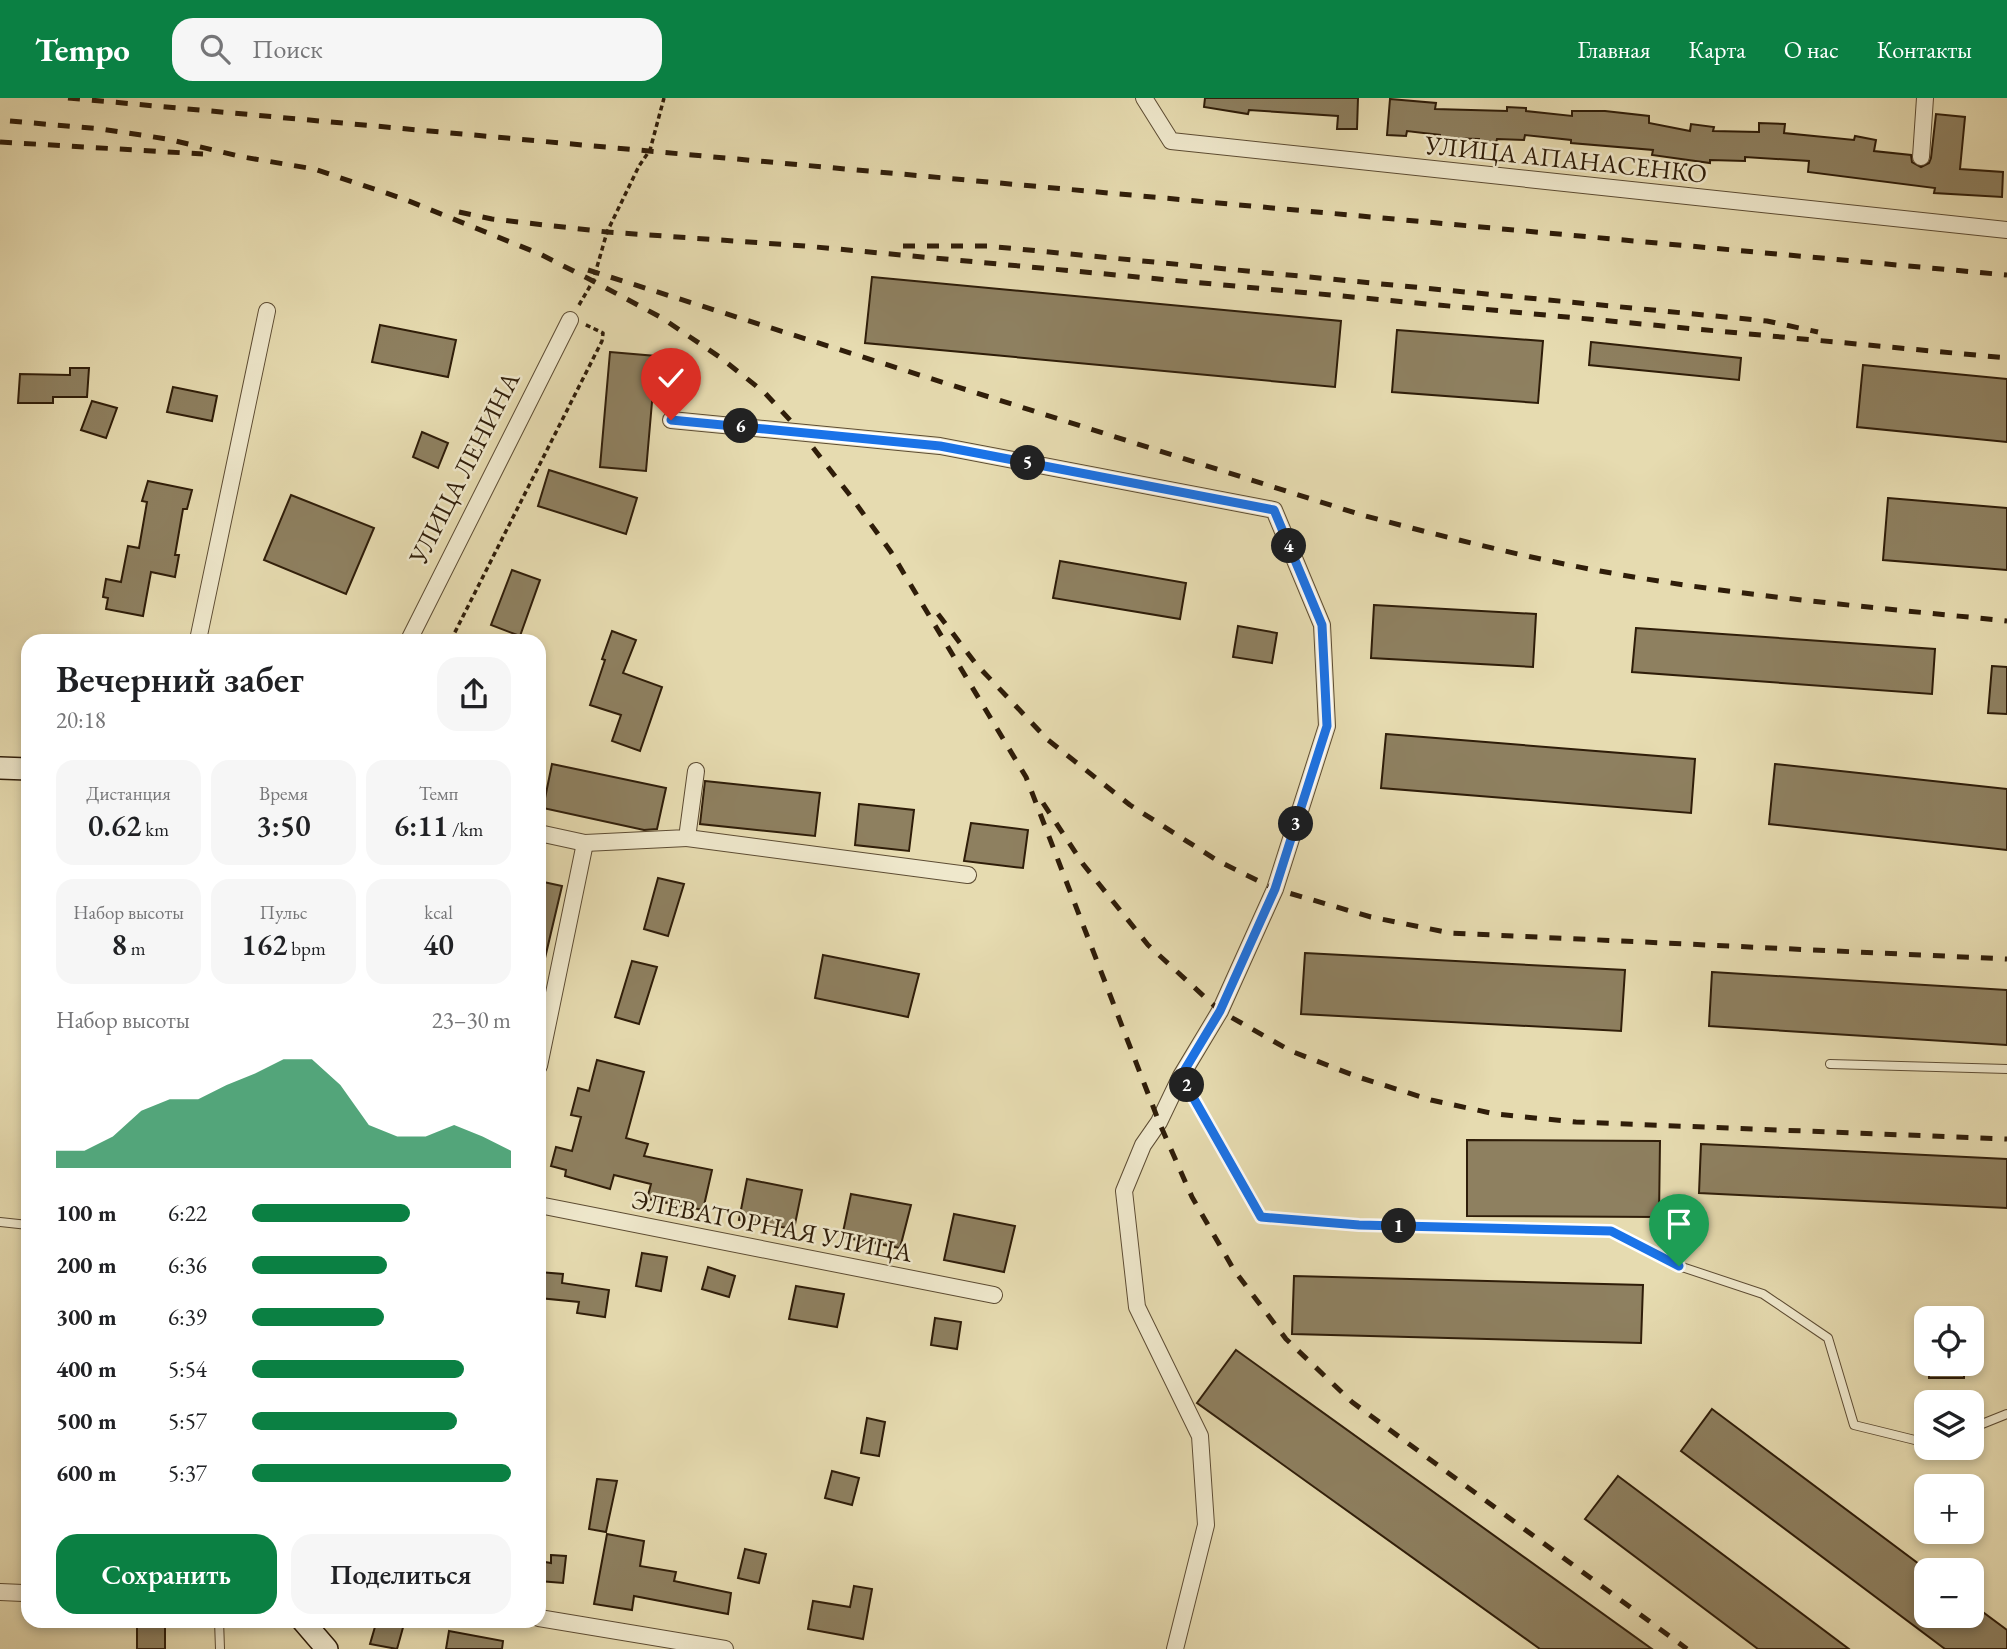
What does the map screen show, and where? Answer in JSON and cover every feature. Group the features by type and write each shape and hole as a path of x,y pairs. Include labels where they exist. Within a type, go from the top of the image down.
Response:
{"main road":[{"path":"0,768 21,769"},
{"path":"309,1628 327,1649"}],"street":[{"name":"УЛИЦА АПАНАСЕНКО","path":"1144,98 1171,141 2007,230"},
{"path":"1921,157 1925,98"},
{"path":"199,634 267,311"},
{"name":"УЛИЦА ЛЕНИНА","path":"412,634 570,320"},
{"path":"671,420 940,446 1274,510 1322,625 1327,726 1275,889 1220,1011 1181,1076 1159,1122 1143,1145 1124,1191 1137,1307 1200,1436 1206,1525 1175,1649"},
{"path":"687,838 696,771"},
{"path":"546,835 585,843 687,838 968,876"},
{"path":"546,1032 585,843"},
{"name":"ЭЛЕВАТОРНАЯ УЛИЦА","path":"546,1206 995,1295"},
{"path":"0,1592 21,1593"},
{"path":"546,1619 725,1649"}],"lane":[{"path":"1830,1064 2007,1069"},
{"path":"1181,1076 1261,1217 1359,1225 1611,1231 1679,1266 1763,1294 1828,1338 1854,1425 1914,1440"},
{"path":"0,1222 21,1224"},
{"path":"1984,1423 2007,1414"},
{"path":"219,1628 220,1649"}],"path":[{"path":"454,634 602,341 603,333 597,329 570,320 593,281 607,232 639,166 650,150 664,98"}],"building":[{"path":"1205,98 1358,98 1357,129 1337,129 1338,116 1249,110 1248,114 1204,107"},
{"path":"1390,99 1436,103 1435,109 1507,111 1507,107 1572,116 1572,111 1605,111 1649,116 1649,123 1690,131 1691,124 1714,127 1713,131 1759,132 1759,123 1785,124 1784,133 1854,140 1855,136 1876,140 1874,151 1911,155 1912,162 1921,167 1929,163 1931,158 1936,114 1965,117 1960,169 2003,172 2002,197 1934,193 1935,188 1808,172 1809,161 1745,157 1745,161 1710,160 1710,163 1652,155 1653,150 1571,143 1571,140 1525,135 1524,140 1497,139 1496,143 1479,142 1479,139 1440,138 1440,135 1407,131 1406,136 1387,135"},
{"path":"872,277 1341,321 1335,387 865,343"},
{"path":"380,325 456,340 448,377 372,362"},
{"path":"1397,330 1543,341 1538,403 1392,392"},
{"path":"1591,342 1741,358 1739,380 1589,365"},
{"path":"610,352 656,356 646,471 600,467"},
{"path":"1863,365 2007,379 2007,442 1857,427"},
{"path":"70,368 89,368 87,397 53,397 53,403 18,403 20,374 70,375"},
{"path":"173,387 217,396 212,421 167,412"},
{"path":"92,401 117,408 106,438 81,430"},
{"path":"422,432 448,443 438,468 413,457"},
{"path":"549,470 637,498 626,534 538,506"},
{"path":"148,481 192,490 187,509 183,509 175,555 179,555 175,577 151,572 143,616 106,609 108,598 103,597 106,579 121,582 128,546 139,548 147,502 142,501"},
{"path":"291,495 374,528 346,594 264,560"},
{"path":"1888,498 2007,508 2007,570 1883,560"},
{"path":"1060,561 1186,583 1180,619 1053,598"},
{"path":"512,570 540,580 521,634 491,625"},
{"path":"1374,605 1536,614 1533,667 1371,658"},
{"path":"1238,626 1277,633 1272,663 1233,657"},
{"path":"1636,628 1935,649 1932,694 1632,672"},
{"path":"612,631 636,640 623,673 662,687 640,751 612,741 621,715 590,705"},
{"path":"1992,666 2007,667 2007,714 1988,713"},
{"path":"1386,734 1695,759 1691,813 1381,788"},
{"path":"552,764 666,788 657,829 644,830 546,809"},
{"path":"1775,764 2007,789 2007,850 1769,824"},
{"path":"705,781 820,793 815,836 700,824"},
{"path":"859,804 914,810 909,851 855,845"},
{"path":"971,823 1028,830 1023,868 964,861"},
{"path":"658,878 684,884 668,936 644,929"},
{"path":"546,883 562,886 546,954"},
{"path":"1305,953 1625,970 1621,1031 1301,1014"},
{"path":"823,955 919,974 908,1017 815,998"},
{"path":"632,961 657,967 639,1024 615,1017"},
{"path":"1712,972 2007,990 2007,1045 1709,1026"},
{"path":"597,1060 644,1072 626,1138 648,1144 644,1156 712,1170 703,1210 647,1199 651,1184 614,1175 610,1189 565,1176 566,1170 551,1166 556,1147 572,1151 581,1117 571,1115 578,1088 589,1091"},
{"path":"1467,1140 1660,1141 1659,1217 1467,1216"},
{"path":"1701,1144 2007,1159 2007,1208 1699,1193"},
{"path":"747,1179 802,1190 794,1229 739,1220"},
{"path":"851,1194 911,1205 900,1248 842,1237"},
{"path":"954,1214 1015,1226 1004,1272 944,1260"},
{"path":"642,1253 667,1257 661,1291 636,1286"},
{"path":"708,1267 735,1276 729,1297 702,1289"},
{"path":"546,1273 563,1274 562,1283 609,1290 605,1317 577,1313 579,1302 546,1299"},
{"path":"1294,1276 1643,1285 1641,1343 1292,1334"},
{"path":"796,1286 844,1294 837,1327 789,1319"},
{"path":"935,1318 961,1322 957,1349 931,1345"},
{"path":"1236,1350 1652,1649 1540,1649 1197,1403"},
{"path":"1929,1376 1964,1376 1964,1378"},
{"path":"1712,1409 1914,1560 1914,1626 1681,1451"},
{"path":"867,1418 885,1422 879,1456 861,1453"},
{"path":"832,1471 859,1478 852,1505 825,1498"},
{"path":"1618,1476 1849,1649 1758,1649 1585,1519"},
{"path":"597,1479 617,1481 606,1532 589,1529"},
{"path":"607,1534 644,1541 640,1566 676,1572 674,1581 731,1593 728,1614 634,1596 632,1610 594,1604"},
{"path":"745,1549 766,1554 759,1583 738,1578"},
{"path":"551,1555 566,1556 563,1583 546,1582 546,1562 551,1563"},
{"path":"854,1586 872,1589 863,1639 808,1629 813,1601 850,1607"},
{"path":"1984,1613 2007,1630 2007,1649 1945,1649 1917,1628 1984,1628"},
{"path":"137,1628 165,1628 165,1649 137,1649"},
{"path":"375,1628 403,1628 397,1649 370,1644"},
{"path":"449,1631 503,1641 502,1649 446,1649"}],"railway":[{"path":"68,98 2007,275"},
{"path":"10,121 101,129 167,139 243,157 314,169 404,199 540,254 662,318 721,358 765,393 800,431 891,552 1026,777 1159,1122 1192,1197 1234,1270 1286,1339 1352,1402 1687,1649"},
{"path":"0,142 203,154"},
{"path":"459,212 492,219 607,232 805,246 2007,358"},
{"path":"903,246 987,246 1767,321 1818,332"},
{"path":"588,270 1362,515 1451,538 1651,580 1803,600 2007,621"},
{"path":"938,614 976,664 1048,740 1130,805 1218,861 1275,889 1371,917 1450,933 2007,959"},
{"path":"1043,803 1083,864 1148,945 1220,1011 1291,1051 1358,1077 1431,1100 1495,1114 1576,1122 2007,1139"}],"route":[{"path":"671,420 940,446 1274,510 1322,625 1327,726 1275,889 1220,1011 1181,1076 1261,1217 1359,1225 1611,1231 1679,1266"}]}
